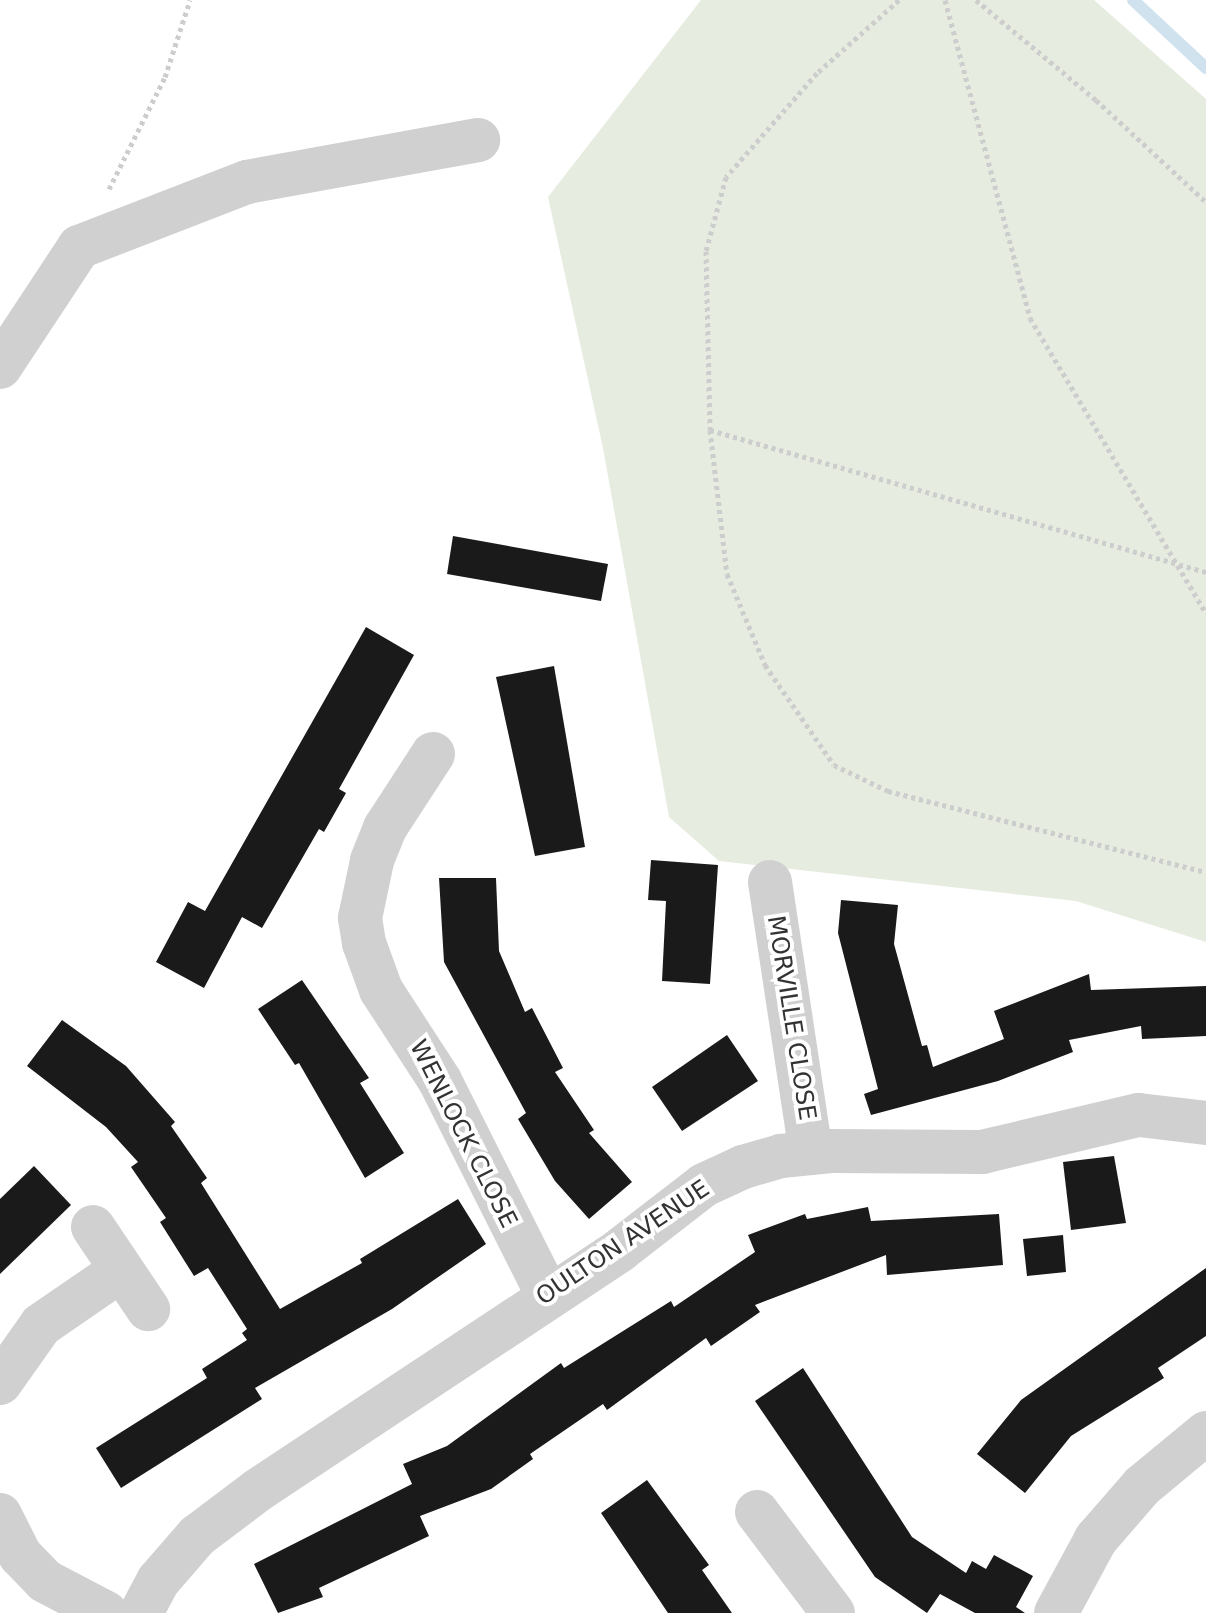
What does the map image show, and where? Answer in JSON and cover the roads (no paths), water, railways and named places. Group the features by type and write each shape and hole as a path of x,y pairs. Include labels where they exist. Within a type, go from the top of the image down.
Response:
{"street":[{"path":"0,367 79,247 247,182 478,140"},
{"name":"WENLOCK CLOSE","path":"433,754 385,828 372,861 360,918 364,943 381,990 440,1081 548,1296"},
{"name":"MORVILLE CLOSE","path":"770,882 811,1153"},
{"name":"OULTON AVENUE","path":"141,1613 158,1581 197,1536 258,1490 620,1250 704,1185 781,1156 811,1153 982,1152 1139,1115 1206,1123"},
{"path":"93,1227 148,1309"},
{"path":"0,1383 41,1325 121,1270"},
{"path":"1056,1613 1096,1539 1142,1486 1200,1448"},
{"path":"757,1512 833,1613"},
{"path":"0,1515 20,1555 45,1581 106,1613"}],"waterway":[{"path":"1133,0 1206,68"}]}
